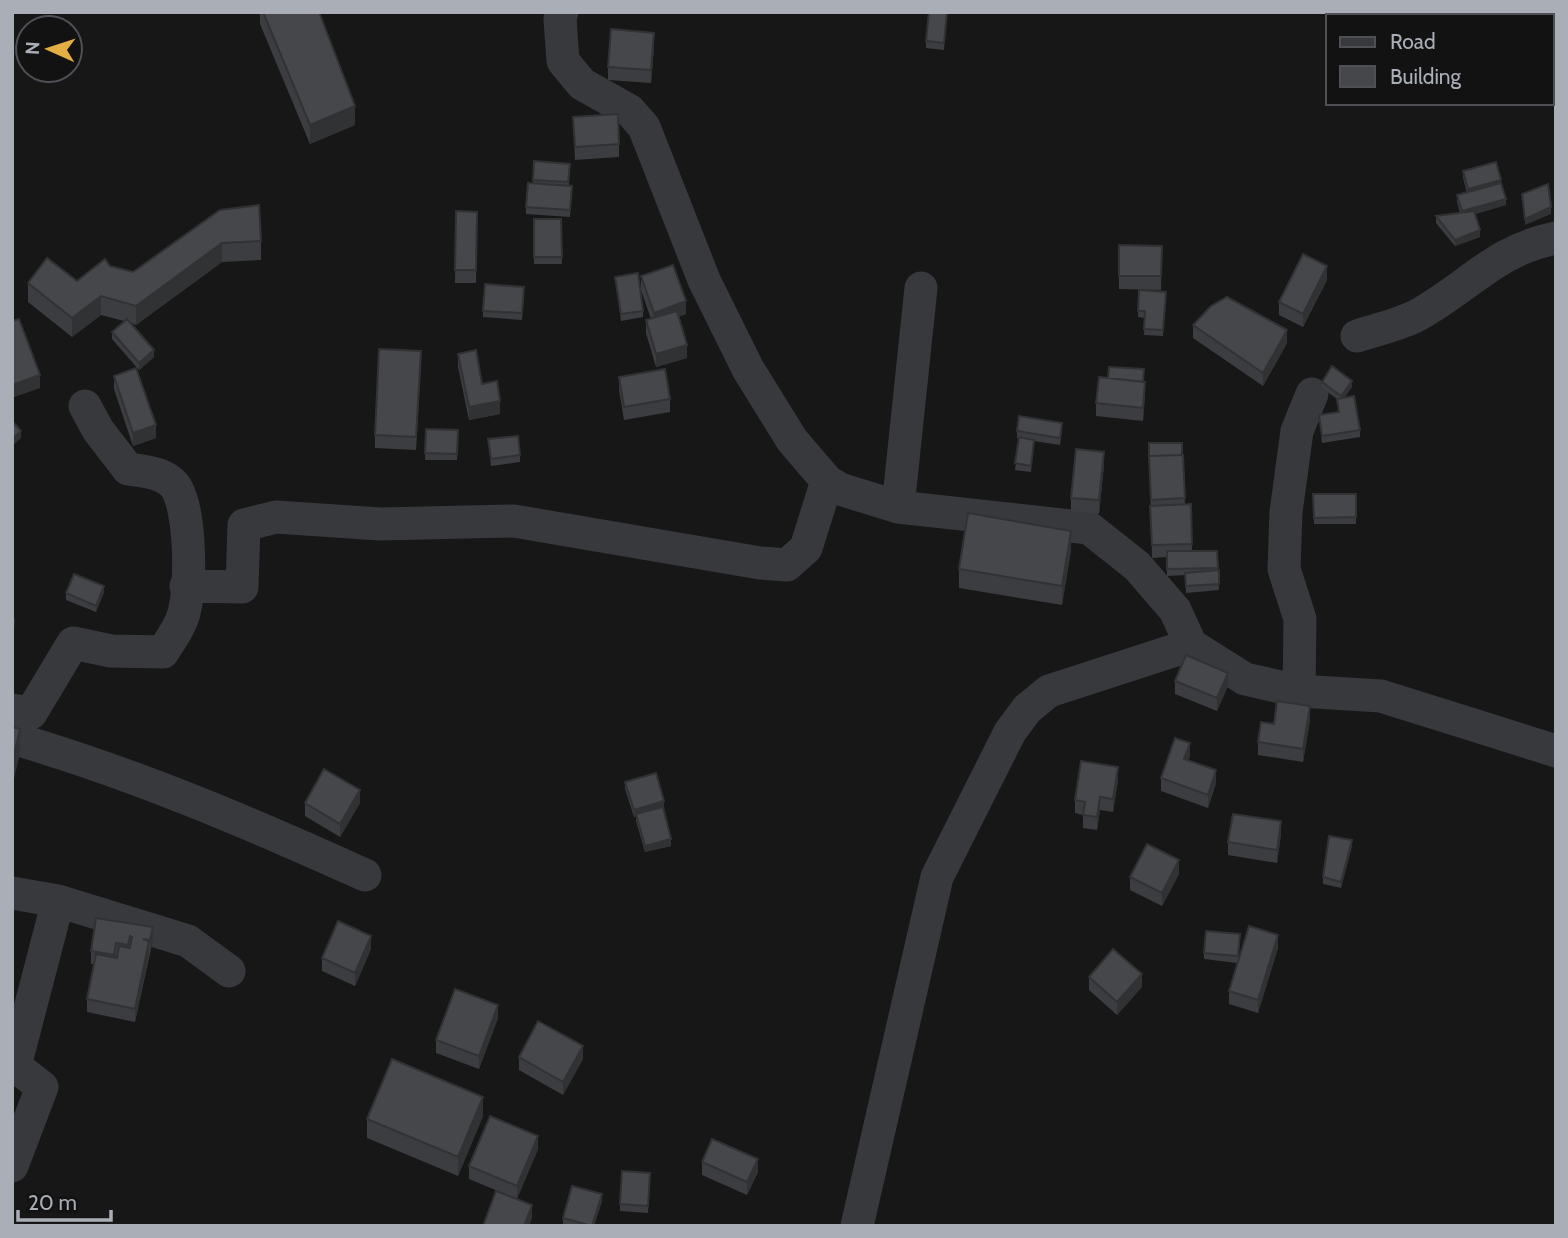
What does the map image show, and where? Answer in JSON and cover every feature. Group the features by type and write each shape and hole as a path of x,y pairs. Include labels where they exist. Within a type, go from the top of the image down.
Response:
{"street":[{"path":"562,12 560,19 563,61 582,84 630,111 644,127 705,280 748,369 792,440 827,481 840,489 898,507 1089,528 1137,566 1175,610 1191,645 1245,679 1299,691 1381,696 1556,751"},
{"path":"1357,336 1413,317 1487,265 1528,243 1556,238"},
{"path":"898,507 921,288"},
{"path":"1299,691 1300,619 1284,569 1286,512 1297,431 1312,394"},
{"path":"12,710 31,713 73,643 111,651 163,652 183,619 188,526 176,487 156,474 128,468 98,430 85,406"},
{"path":"186,586 242,587 244,525 276,517 380,524 514,521 760,564 787,565 806,548 827,481"},
{"path":"857,1226 937,877 1010,732 1027,709 1049,691 1191,645"},
{"path":"12,738 76,757 283,838 365,874"},
{"path":"12,893 58,901 188,941 229,971"},
{"path":"12,1166 42,1087 15,1066 58,901"}],"building":[{"path":"263,12 319,12 355,106 310,125"},
{"path":"929,12 947,12 944,43 926,41"},
{"path":"611,29 654,33 651,70 608,67"},
{"path":"618,114 619,144 575,147 573,117"},
{"path":"534,161 570,164 568,182 533,180"},
{"path":"1496,162 1501,180 1468,189 1463,171"},
{"path":"528,183 572,186 570,210 526,207"},
{"path":"1501,183 1506,199 1462,211 1457,195"},
{"path":"1548,184 1551,207 1525,219 1522,194"},
{"path":"259,205 261,241 222,243 136,306 101,296 72,318 28,283 47,258 77,281 105,259 110,266 133,272 220,210"},
{"path":"456,211 477,212 476,270 455,270"},
{"path":"1474,211 1480,230 1455,240 1436,216"},
{"path":"534,219 561,219 562,257 534,257"},
{"path":"1119,245 1162,246 1161,276 1119,276"},
{"path":"1303,254 1327,266 1303,314 1279,302"},
{"path":"673,265 686,301 654,313 641,276"},
{"path":"638,273 643,311 621,314 615,277"},
{"path":"485,284 524,287 522,313 483,311"},
{"path":"1139,290 1166,292 1163,330 1144,329 1145,311 1138,311"},
{"path":"1227,297 1287,330 1263,373 1193,325 1211,306"},
{"path":"677,311 687,345 656,354 646,320"},
{"path":"19,319 40,375 12,385 12,321"},
{"path":"127,319 154,350 139,363 112,332"},
{"path":"379,349 421,351 416,437 375,435"},
{"path":"476,350 482,384 497,381 500,401 469,407 458,354"},
{"path":"1332,366 1352,381 1341,396 1322,382"},
{"path":"1109,367 1144,369 1143,382 1108,378"},
{"path":"136,368 156,425 133,433 114,376"},
{"path":"665,369 670,399 624,407 619,377"},
{"path":"1099,377 1145,382 1143,408 1096,403"},
{"path":"1354,396 1360,430 1322,436 1319,415 1339,412 1337,399"},
{"path":"1019,416 1062,423 1060,438 1017,431"},
{"path":"12,421 21,431 12,439"},
{"path":"426,429 458,430 457,454 425,453"},
{"path":"518,436 520,455 491,459 488,439"},
{"path":"1019,437 1034,440 1031,466 1015,463"},
{"path":"1149,443 1182,443 1182,455 1149,456"},
{"path":"1076,449 1104,452 1099,500 1071,498"},
{"path":"1183,455 1185,498 1151,500 1149,456"},
{"path":"1313,494 1356,494 1356,517 1314,518"},
{"path":"1191,504 1192,544 1152,545 1150,506"},
{"path":"968,513 1071,531 1062,586 959,569"},
{"path":"1167,551 1217,551 1218,568 1167,569"},
{"path":"1219,570 1219,584 1186,586 1185,573"},
{"path":"74,574 104,586 96,606 66,593"},
{"path":"1186,655 1228,673 1217,698 1175,681"},
{"path":"1277,701 1310,706 1303,749 1258,742 1261,722 1274,724"},
{"path":"12,727 20,729 12,763"},
{"path":"1175,738 1190,743 1184,759 1216,770 1208,795 1161,778"},
{"path":"1081,761 1118,767 1113,799 1100,797 1097,817 1083,815 1085,802 1075,800"},
{"path":"324,769 360,790 340,824 305,803"},
{"path":"656,773 664,801 634,810 625,782"},
{"path":"663,807 671,839 645,846 636,814"},
{"path":"1233,814 1281,821 1277,850 1228,842"},
{"path":"1329,836 1352,840 1341,882 1323,877"},
{"path":"1147,844 1179,860 1162,893 1130,877"},
{"path":"96,918 153,927 150,940 143,939 149,941 135,1009 87,999 96,954 117,958 119,946 130,948 132,937 130,936 128,945 116,943 114,955 91,951"},
{"path":"338,921 371,936 355,973 322,958"},
{"path":"1249,926 1278,935 1258,1000 1229,991"},
{"path":"1206,931 1240,934 1238,956 1204,953"},
{"path":"1113,949 1142,974 1117,1002 1089,977"},
{"path":"455,989 498,1005 479,1056 436,1040"},
{"path":"538,1021 583,1046 563,1082 519,1057"},
{"path":"392,1059 483,1097 458,1157 367,1119"},
{"path":"490,1116 538,1136 517,1186 469,1166"},
{"path":"712,1139 758,1159 747,1182 702,1162"},
{"path":"622,1171 650,1173 648,1206 620,1204"},
{"path":"572,1186 602,1194 592,1226 563,1218"},
{"path":"496,1191 532,1205 524,1226 483,1226"}]}
